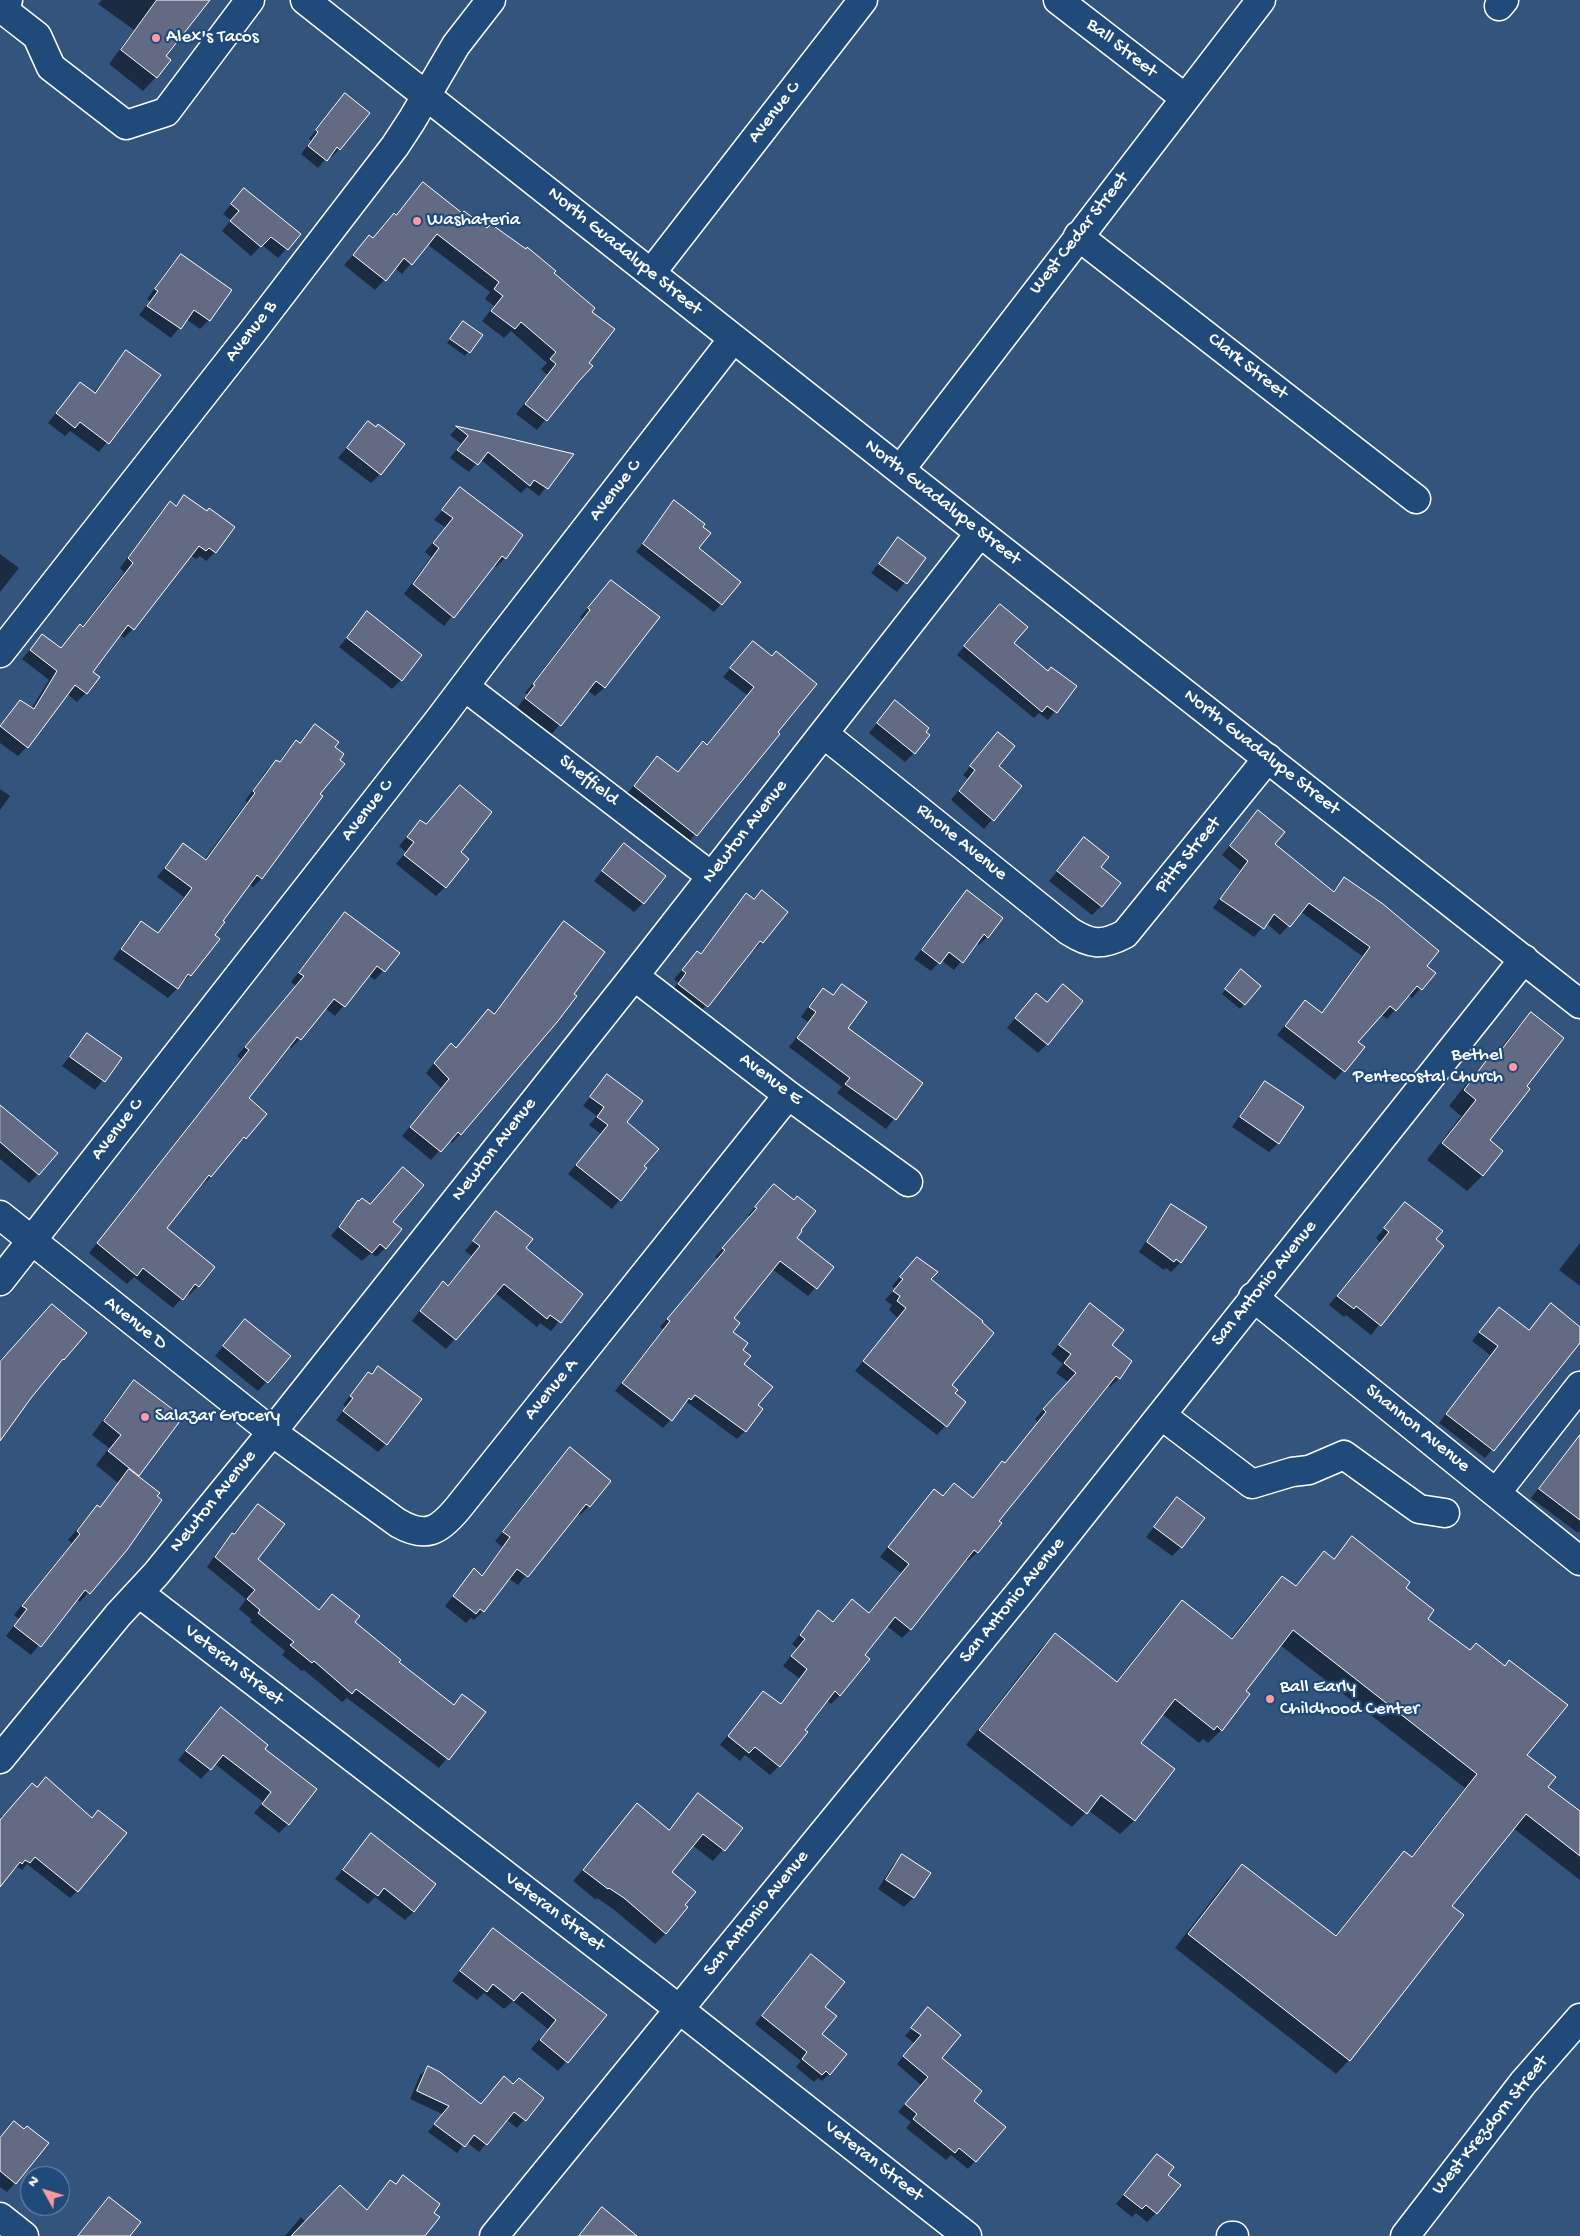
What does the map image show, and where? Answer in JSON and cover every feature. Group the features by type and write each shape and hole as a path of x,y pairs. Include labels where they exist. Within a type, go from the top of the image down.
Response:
{"street":[{"path":"3,6 36,36 51,67 126,125 166,112 250,0"},
{"name":"North Guadalupe Street","path":"305,0 1580,1004"},
{"name":"Avenue B","path":"0,654 247,339 389,153 412,120 456,45 491,0"},
{"name":"Avenue C","path":"651,273 863,0"},
{"name":"Ball Street","path":"1058,0 1185,98"},
{"name":"West Cedar Street","path":"900,470 1261,0"},
{"name":"Clark Street","path":"1078,236 1416,499"},
{"name":"Avenue C","path":"0,1281 465,687 734,339"},
{"name":"Newton Avenue","path":"0,1759 272,1432 634,976 980,533"},
{"name":"Sheffield","path":"465,687 711,876"},
{"name":"Rhone Avenue","path":"824,734 1069,931 1092,942 1102,943"},
{"name":"Pitts Street","path":"1102,943 1125,934 1137,922 1268,758"},
{"name":"San Antonio Avenue","path":"494,2236 678,2009 944,1687 1524,959"},
{"name":"Avenue E","path":"634,976 788,1095 908,1182"},
{"name":"Avenue A","path":"272,1432 398,1524 410,1530 432,1531 444,1525 788,1095"},
{"name":"Avenue D","path":"0,1215 30,1241 272,1432"},
{"name":"Shannon Avenue","path":"1253,1297 1580,1561"},
{"path":"1496,1493 1580,1386"},
{"path":"1161,1415 1252,1484 1292,1472 1310,1470 1344,1455 1419,1509 1445,1513"},
{"name":"Veteran Street","path":"139,1593 678,2009 967,2236"},
{"name":"West Krezdorn Street","path":"1405,2236 1523,2083 1577,2028"},
{"path":"0,2217 24,2236"}],"building":[{"name":"Alex's Tacos","path":"157,0 210,0 166,56 171,60 157,78 121,50"},
{"path":"345,93 370,113 340,150 337,147 327,161 308,146 318,132 316,130"},
{"path":"423,182 462,213 464,211 487,228 491,224 526,249 527,247 595,308 592,312 615,329 589,363 593,366 547,421 525,404 556,364 550,359 556,352 521,322 515,329 491,311 503,296 494,289 499,282 437,234 412,265 404,258 386,281 353,255 369,235 373,238 394,213 396,215"},
{"path":"244,188 301,234 288,250 271,237 261,247 230,221 239,211 231,204"},
{"path":"181,254 232,290 210,321 194,310 181,329 147,306 158,291 155,289"},
{"path":"463,321 483,335 470,353 450,339"},
{"path":"126,350 161,375 109,444 80,422 75,428 56,413 80,382 95,393"},
{"path":"368,421 376,427 378,424 405,444 381,475 347,448"},
{"path":"456,426 574,454 548,489 534,480 530,486 488,452 478,465 457,450 468,436"},
{"path":"460,487 523,535 506,559 502,556 454,618 413,584 439,548 433,543 453,518 442,510"},
{"path":"184,495 207,511 209,508 235,527 216,553 209,548 206,551 199,546 134,630 128,625 93,672 100,677 87,694 75,685 28,748 0,726 20,700 34,709 57,671 30,650 42,634 61,648 80,624 83,627 133,563 128,558 170,501 176,506"},
{"path":"674,500 705,524 703,527 711,533 699,548 741,582 722,605 643,544"},
{"path":"898,537 926,558 907,584 879,564"},
{"path":"611,580 660,617 605,688 596,681 561,726 525,698 535,685 533,684 590,610 588,608"},
{"path":"1000,604 1028,627 1014,643 1048,671 1051,667 1077,686 1057,713 1047,706 1042,712 964,646"},
{"path":"367,611 422,655 402,681 347,638"},
{"path":"753,641 772,656 776,651 817,684 778,732 780,734 697,836 634,786 657,756 678,772 703,741 707,745 754,687 730,668"},
{"path":"895,700 929,728 926,732 930,735 915,754 877,723"},
{"path":"315,724 339,742 335,747 344,754 340,760 345,764 320,794 323,796 262,879 257,875 223,921 225,922 215,935 220,939 191,976 188,974 178,989 121,949 141,921 158,933 192,888 165,868 183,843 206,860 255,793 253,791 276,760 280,762 296,740 300,743"},
{"path":"998,732 1015,746 999,766 1022,786 994,821 959,791 975,770 970,766"},
{"path":"460,785 492,812 461,852 469,859 446,888 404,855 414,842 407,837 420,820 426,824"},
{"path":"1258,810 1285,832 1275,844 1334,892 1344,877 1383,904 1439,951 1427,966 1436,973 1422,990 1417,986 1396,1011 1390,1006 1358,1042 1365,1047 1345,1072 1285,1026 1305,1000 1322,1013 1370,947 1309,903 1290,927 1274,914 1264,929 1220,899 1248,861 1230,846"},
{"path":"1084,837 1109,857 1101,867 1121,883 1102,907 1057,871"},
{"path":"624,843 666,876 644,904 602,871"},
{"path":"762,890 788,912 763,943 760,941 708,1007 678,984 686,973 682,970 697,951 701,954 746,893 754,899"},
{"path":"967,890 1003,918 988,938 984,934 963,963 949,952 940,964 922,950"},
{"path":"345,912 400,953 385,972 377,966 345,1007 334,999 301,1040 297,1037 249,1098 267,1114 246,1139 244,1137 211,1177 209,1175 167,1228 215,1267 199,1287 195,1284 183,1300 143,1268 137,1276 97,1243 249,1050 245,1047 304,976 299,973"},
{"path":"564,921 605,952 574,994 577,996 558,1021 461,1135 458,1132 441,1152 410,1127 449,1079 434,1063 451,1043 456,1048 488,1009 494,1014"},
{"path":"1241,969 1261,986 1245,1005 1225,989"},
{"path":"842,984 867,1002 848,1028 923,1083 896,1120 845,1084 850,1078 797,1038 816,1012 809,1007 823,988 833,995"},
{"path":"1063,984 1083,1001 1048,1045 1015,1018 1036,993 1047,1002"},
{"path":"1531,1012 1564,1038 1527,1086 1530,1089 1490,1140 1503,1151 1483,1176 1442,1143 1476,1100 1464,1090 1489,1057 1493,1060"},
{"path":"87,1033 122,1058 105,1082 70,1057"},
{"path":"607,1074 643,1101 627,1122 659,1149 644,1166 647,1168 621,1201 576,1165 608,1125 597,1117 604,1107 590,1097"},
{"path":"1265,1081 1304,1107 1279,1144 1240,1117"},
{"path":"0,1105 58,1153 39,1175 0,1142"},
{"path":"403,1167 424,1185 393,1222 402,1229 386,1249 380,1244 372,1253 339,1227 358,1200 362,1198 370,1204"},
{"path":"774,1184 794,1200 797,1196 816,1211 797,1238 834,1267 817,1289 780,1261 734,1318 740,1323 733,1332 748,1343 743,1350 751,1356 744,1364 773,1387 758,1405 763,1409 746,1432 695,1395 691,1400 689,1398 672,1421 622,1383 670,1321 667,1319 725,1250 722,1248 757,1208 755,1207"},
{"path":"1405,1202 1443,1231 1436,1239 1444,1246 1381,1326 1356,1306 1354,1309 1337,1296 1389,1232 1384,1228"},
{"path":"1171,1204 1207,1227 1181,1263 1176,1259 1174,1262 1147,1242"},
{"path":"496,1211 533,1239 526,1248 583,1294 561,1323 550,1315 547,1319 504,1284 456,1340 420,1311 443,1281 448,1286 480,1246 473,1241"},
{"path":"917,1257 938,1272 931,1279 983,1321 994,1333 952,1385 958,1390 955,1393 966,1402 947,1427 863,1361 906,1308 897,1301 900,1296 893,1291 903,1279 900,1277"},
{"path":"1090,1303 1124,1330 1112,1345 1132,1361 1120,1379 1116,1376 999,1521 1002,1523 978,1553 974,1550 911,1630 895,1617 865,1655 870,1659 840,1696 835,1691 805,1730 808,1732 780,1767 755,1747 749,1753 728,1736 763,1691 781,1704 807,1669 791,1656 805,1639 800,1635 818,1610 833,1622 852,1599 869,1613 909,1564 888,1547 934,1489 943,1496 954,1483 973,1498 1002,1461 1005,1463 1046,1412 1043,1409 1076,1373 1064,1363 1071,1354 1059,1345"},
{"path":"1551,1303 1580,1327 1580,1343 1494,1451 1446,1414 1498,1346 1479,1332 1499,1307 1529,1330"},
{"path":"52,1304 87,1333 31,1398 0,1441 0,1362"},
{"path":"245,1319 291,1356 268,1383 223,1346"},
{"path":"378,1366 422,1399 387,1445 343,1411 353,1398 350,1396 368,1372 372,1374"},
{"name":"Salazar Grocery","path":"134,1380 183,1417 139,1476 108,1451 121,1435 104,1421"},
{"path":"1580,1435 1580,1520 1539,1489"},
{"path":"570,1447 611,1481 590,1507 586,1504 528,1577 517,1569 484,1612 480,1609 476,1614 453,1596 474,1568 482,1576 510,1537 503,1532"},
{"path":"129,1469 160,1493 157,1496 162,1500 127,1550 90,1594 85,1590 41,1647 14,1626 27,1609 22,1606 80,1534 77,1531 97,1505 100,1507"},
{"path":"1177,1497 1205,1518 1182,1548 1154,1527"},
{"path":"258,1504 285,1524 258,1559 319,1610 332,1594 360,1616 355,1622 401,1660 399,1662 454,1705 462,1694 486,1712 449,1760 356,1689 352,1694 314,1661 312,1663 290,1645 294,1642 258,1613 260,1610 247,1599 255,1590 215,1557 232,1533 234,1534"},
{"path":"1352,1536 1410,1582 1406,1588 1434,1610 1428,1619 1470,1650 1476,1643 1505,1666 1509,1660 1568,1705 1527,1755 1556,1777 1548,1787 1580,1811 1580,1856 1526,1814 1452,1906 1464,1915 1350,2061 1188,1934 1242,1864 1336,1936 1404,1851 1412,1857 1477,1774 1293,1630 1246,1691 1250,1694 1222,1731 1217,1726 1214,1730 1175,1699 1141,1743 1175,1769 1135,1821 1101,1795 1087,1814 979,1730 1055,1633 1117,1682 1182,1600 1232,1639 1282,1576 1296,1586 1324,1551 1334,1559"},
{"path":"221,1707 268,1745 265,1749 317,1789 289,1825 262,1804 271,1792 223,1755 211,1770 186,1751"},
{"path":"46,1777 92,1818 98,1810 127,1833 78,1892 35,1857 30,1863 25,1860 22,1864 20,1862 0,1887 0,1820 32,1783 37,1787"},
{"path":"698,1793 743,1828 725,1851 703,1834 672,1872 696,1892 685,1905 688,1907 666,1934 624,1898 608,1889 583,1870 637,1803 669,1830"},
{"path":"371,1833 436,1884 414,1912 384,1888 378,1896 343,1870"},
{"path":"902,1854 931,1873 914,1898 886,1880"},
{"path":"493,1928 607,2015 568,2063 540,2040 556,2020 522,1992 514,2001 493,1984 487,1992 460,1971"},
{"path":"811,1954 845,1982 825,2007 837,2016 822,2034 847,2054 830,2075 826,2071 822,2075 802,2059 807,2052 762,2016"},
{"path":"928,2007 961,2035 942,2058 982,2091 974,2101 1006,2127 976,2162 959,2148 955,2153 913,2119 917,2114 905,2104 928,2077 903,2056 921,2035 911,2028"},
{"path":"428,2066 440,2072 481,2104 504,2076 513,2084 519,2078 544,2098 526,2121 514,2112 487,2145 474,2135 465,2147 434,2124 449,2106 417,2091"},
{"path":"14,2121 24,2129 27,2126 49,2143 30,2166 20,2166 20,2179 16,2184 0,2171 0,2138"},
{"path":"1157,2154 1174,2167 1168,2175 1181,2185 1157,2214 1146,2205 1142,2209 1124,2195"},
{"path":"403,2175 440,2204 434,2213 440,2217 425,2236 291,2236 340,2185 367,2210 390,2180 396,2184"},
{"path":"109,2197 141,2222 130,2236 78,2236"},
{"path":"602,2207 637,2236 579,2236"}],"place":[{"name":"Alex's Tacos","path":"156,38"},
{"name":"Washateria","path":"417,221"},
{"name":"Bethel Pentecostal Church","path":"1513,1067"},
{"name":"Salazar Grocery","path":"145,1417"},
{"name":"Ball Early Childhood Center","path":"1270,1699"}]}
